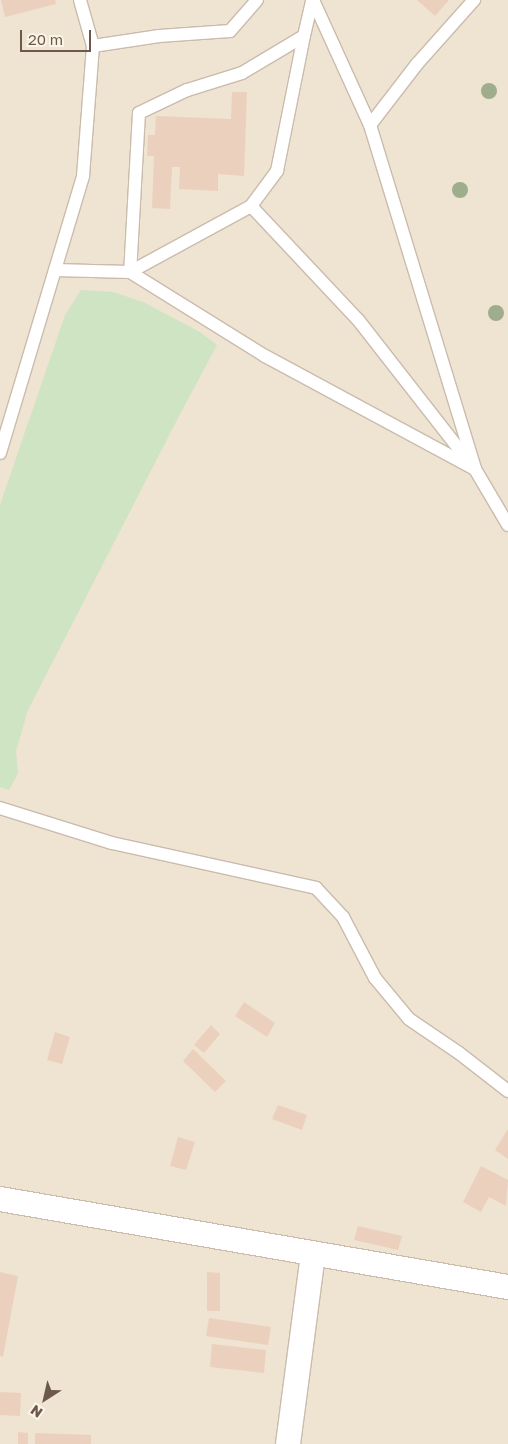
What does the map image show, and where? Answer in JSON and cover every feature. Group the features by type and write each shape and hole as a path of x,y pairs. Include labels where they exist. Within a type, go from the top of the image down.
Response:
{"street":[{"path":"0,1199 313,1255 508,1287"},
{"path":"288,1444 313,1255"}],"lane":[{"path":"0,453 84,176 93,46 80,0"},
{"path":"93,46 159,36 230,30 257,0"},
{"path":"55,270 130,272 250,206 277,171 312,0"},
{"path":"312,0 370,125 474,469"},
{"path":"370,125 417,64 474,0"},
{"path":"130,272 138,113 187,90 242,73 304,36"},
{"path":"250,206 359,321 474,469 508,525"},
{"path":"130,272 265,356 474,469"},
{"path":"0,808 112,843 316,888 343,917 375,978 410,1019 459,1052 508,1091"}],"shaded area":[{"path":"0,0 508,0 508,1444 0,1444"}],"green space":[{"path":"81,290 113,292 143,302 200,332 217,345 28,710 16,751 18,773 9,790 0,787 0,505 65,315"}],"building":[{"path":"1,0 55,0 56,4 5,17"},
{"path":"417,0 449,0 435,16"},
{"path":"232,92 247,92 244,176 218,174 218,191 179,189 180,167 172,167 170,209 152,208 154,156 147,156 148,135 155,135 156,116 231,119"},
{"path":"244,1002 275,1023 267,1037 235,1016"},
{"path":"211,1025 220,1034 204,1053 194,1045"},
{"path":"55,1032 70,1037 62,1064 47,1060"},
{"path":"193,1049 226,1081 215,1092 183,1061"},
{"path":"278,1105 307,1115 302,1130 272,1119"},
{"path":"508,1129 508,1159 495,1150"},
{"path":"178,1137 195,1142 186,1170 170,1166"},
{"path":"481,1166 508,1180 506,1206 489,1197 481,1212 463,1202"},
{"path":"358,1226 402,1236 398,1250 354,1240"},
{"path":"0,1272 18,1276 3,1357 0,1356"},
{"path":"207,1272 220,1273 220,1311 207,1311"},
{"path":"209,1318 271,1327 268,1345 206,1336"},
{"path":"212,1344 266,1350 264,1373 210,1367"},
{"path":"0,1392 21,1393 20,1416 0,1415"},
{"path":"18,1432 28,1433 28,1444 18,1444"},
{"path":"35,1433 91,1435 91,1444 35,1444"}]}
